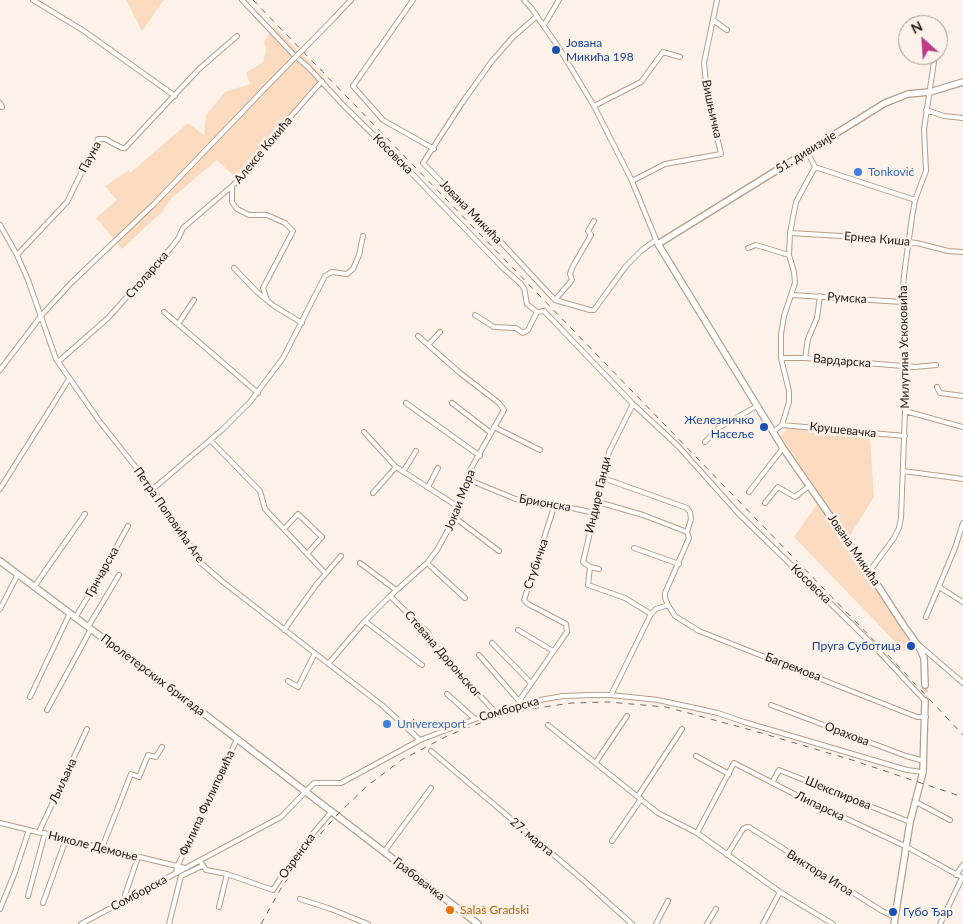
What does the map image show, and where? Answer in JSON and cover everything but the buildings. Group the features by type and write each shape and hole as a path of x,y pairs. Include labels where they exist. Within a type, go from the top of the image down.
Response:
{"street":[{"path":"32,0 84,31 175,96"},
{"name":"Косовска","path":"242,0 495,260 521,284 524,288 527,304 537,312 544,311 633,404 678,446 738,513 870,642 925,701 923,772 910,822 894,924"},
{"path":"0,370 41,316 71,283 154,204 351,0"},
{"path":"414,0 353,86 383,120 434,149"},
{"name":"Јована Микића","path":"524,0 544,25 575,72 632,181 657,242 783,448 870,572 916,643 963,683"},
{"path":"544,25 559,0"},
{"name":"Вишњичка","path":"632,181 665,164 721,154 704,79 704,64 717,0"},
{"name":"Јована Микића","path":"537,16 513,37 492,61 423,163 555,300"},
{"path":"713,20 727,30"},
{"name":"Пауна","path":"17,255 66,202 98,139 105,138 125,148 199,69 237,36"},
{"path":"594,106 641,82 663,52 680,57"},
{"name":"Милутина Ускоковића","path":"870,572 899,528 901,518 905,436 902,302 907,242 915,200 926,171 924,129 933,65"},
{"name":"Алексе Кокића","path":"267,300 263,288 293,232 285,223 267,215 249,215 237,209 232,202 232,186 249,170 278,131 322,81"},
{"name":"51. дивизије","path":"657,242 894,98 930,92 963,82"},
{"path":"926,110 944,116 963,118"},
{"path":"808,151 815,166 915,200"},
{"path":"773,432 782,425 787,413 790,397 781,358 780,344 782,326 796,277 789,255 790,232 797,197 815,166"},
{"name":"Столарска","path":"58,362 108,318 178,239 183,228 232,186"},
{"path":"594,221 588,231 591,235 572,268 570,274 572,280 555,300 594,310 626,266 642,250 657,242"},
{"name":"Петра Поповића Аге","path":"0,225 17,255 58,362 114,441 153,489 202,564 382,706 420,740"},
{"name":"Ернеа Киша","path":"790,232 918,243 948,251 963,252"},
{"path":"153,489 239,414 258,393 283,358 328,274 332,272 347,274 353,269 359,255 363,236"},
{"path":"748,248 756,245 789,255"},
{"path":"234,268 257,292 302,323"},
{"name":"Румска","path":"792,295 902,302"},
{"path":"805,358 808,339 817,318 820,296"},
{"path":"178,324 194,300"},
{"path":"164,312 258,393"},
{"path":"475,316 494,327 516,328 523,333 528,330 537,312"},
{"path":"428,345 440,332"},
{"name":"Јокаи Мора","path":"328,664 390,596 427,563 444,541 469,472 480,456 504,410 418,336"},
{"name":"Вардарска","path":"781,358 805,358 915,367 936,365"},
{"path":"0,489 70,379"},
{"path":"937,387 940,393 963,396"},
{"path":"406,403 480,456"},
{"path":"452,403 491,433"},
{"name":"Индире Ганди","path":"590,567 583,562 609,452 633,404"},
{"path":"705,442 720,427 757,406"},
{"path":"905,411 963,427"},
{"name":"Крушевачка","path":"782,425 905,436"},
{"path":"494,427 540,450"},
{"path":"364,432 396,467 457,506"},
{"path":"210,440 260,491 265,509 325,573"},
{"path":"749,492 783,448"},
{"path":"403,472 416,451"},
{"path":"373,493 396,467"},
{"path":"428,487 438,468"},
{"path":"903,471 963,479"},
{"path":"603,478 687,508 691,519 687,532 689,538 666,593 665,598 668,606 651,614 611,695"},
{"name":"Брионска","path":"468,479 518,500 555,504 595,513"},
{"path":"765,503 778,487 795,497 809,486"},
{"path":"598,502 642,515 687,532"},
{"name":"Стубичка","path":"519,703 567,632 566,624 524,600 555,504"},
{"path":"34,587 85,514"},
{"path":"284,529 298,514 322,537 307,554"},
{"path":"454,517 499,551"},
{"path":"926,617 955,548 963,522"},
{"name":"Грнчарска","path":"75,618 128,526"},
{"path":"634,548 679,564"},
{"path":"284,630 325,573 341,556"},
{"name":"Пролетерских бригада","path":"0,561 305,791"},
{"path":"360,562 396,590"},
{"path":"427,563 465,598"},
{"path":"599,569 590,567 588,584 625,598 651,614"},
{"path":"0,609 18,574"},
{"path":"47,710 119,575"},
{"path":"939,587 963,602"},
{"name":"Стевана Дороњског","path":"390,596 428,633 441,653 495,712"},
{"name":"Багремова","path":"668,606 675,616 699,631 917,717 926,717"},
{"path":"30,697 70,614"},
{"path":"365,622 422,665"},
{"path":"518,630 553,651"},
{"path":"492,642 531,683"},
{"path":"916,643 924,658 926,685"},
{"path":"288,681 298,687 315,653"},
{"path":"924,658 925,655 930,653"},
{"path":"479,655 519,703"},
{"path":"447,694 475,719"},
{"name":"Сомборска","path":"81,924 280,817 305,791 317,782 337,784 343,782 420,740 519,703 563,696 611,695 658,700 718,713 898,767 923,772"},
{"name":"Орахова","path":"771,705 924,761"},
{"path":"596,762 627,716"},
{"path":"548,725 658,813 697,832 780,892 833,924"},
{"path":"612,841 682,729"},
{"name":"Љиљана","path":"39,832 87,730"},
{"name":"Филипа Филиповића","path":"176,874 177,867 237,739"},
{"path":"102,848 130,774 139,777 148,754 156,757 162,747"},
{"name":"27. марта","path":"431,751 632,924"},
{"path":"696,756 729,774 697,832"},
{"name":"Липарска","path":"729,774 734,762 772,783 907,847 962,878"},
{"name":"Шекспирова","path":"772,783 779,770 910,822"},
{"name":"Грабовачка","path":"384,852 431,788"},
{"name":"Грабовачка","path":"305,791 478,924"},
{"path":"916,802 950,820"},
{"name":"Озренска","path":"202,866 206,870 228,874 273,890 299,850 332,811"},
{"name":"Николе Демоње","path":"0,823 187,868"},
{"name":"Виктора Игоа","path":"727,855 746,827 882,911 895,917"},
{"path":"0,909 28,830"},
{"path":"28,896 45,833"},
{"path":"43,903 66,839"},
{"path":"126,900 125,895 138,857"},
{"path":"169,924 181,876 202,866 200,861"},
{"path":"956,874 963,865"},
{"path":"219,907 228,874"},
{"path":"940,924 962,878"},
{"path":"763,924 780,892"},
{"path":"300,899 368,924"},
{"path":"656,924 668,901"},
{"path":"707,924 716,909"}],"shaded area":[{"path":"126,0 164,0 142,31"},
{"path":"274,26 323,76 297,104 264,149 237,179 217,160 172,198 162,212 122,249 96,218 117,200 105,186 129,170 130,173 188,123 204,135 206,115 225,92 250,84 246,73 263,62 266,51 264,42"},
{"path":"787,428 870,437 874,497 849,537 781,437"},
{"path":"820,500 909,640 904,651 794,537"}],"tunnel":[{"path":"925,685 925,701"}],"railway":[{"path":"253,0 888,655 963,735"},
{"path":"261,924 280,890 308,848 337,815 367,786 403,759 449,735 488,720 530,709 572,703 608,702 666,707 852,760 963,797"}],"place":[{"name":"Јована Микића 198","path":"556,50"},
{"name":"Tonković","path":"858,172"},
{"name":"Железничко Насеље","path":"764,427"},
{"name":"Пруга Суботица","path":"911,646"},
{"name":"Univerexport","path":"387,724"},
{"name":"Salaš Gradski","path":"450,910"},
{"name":"Губо Ђар","path":"893,912"}]}
